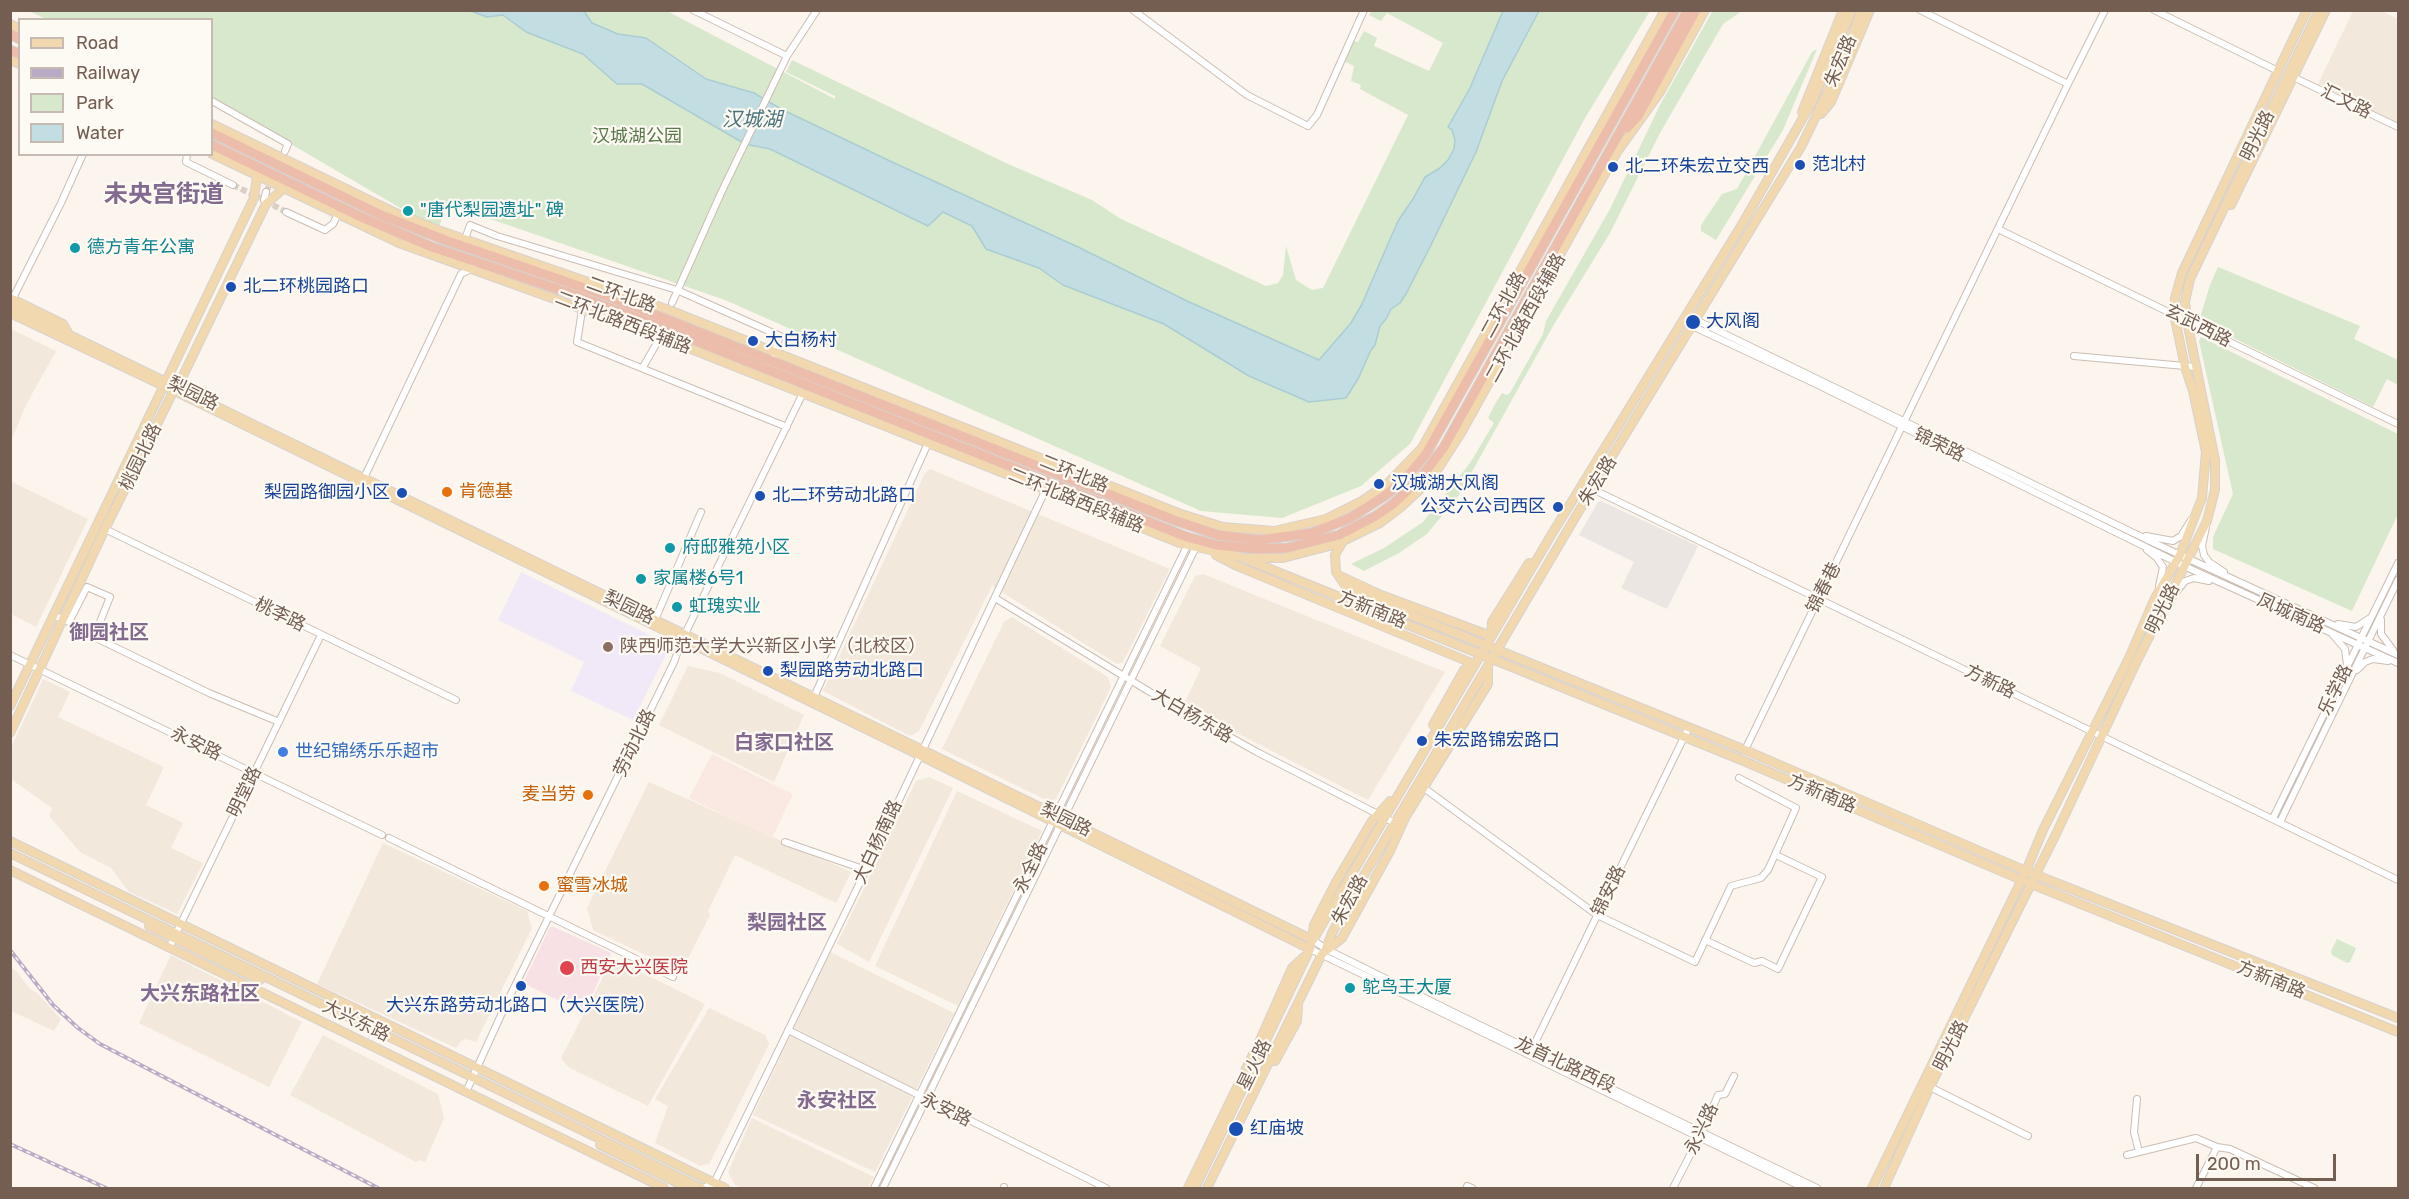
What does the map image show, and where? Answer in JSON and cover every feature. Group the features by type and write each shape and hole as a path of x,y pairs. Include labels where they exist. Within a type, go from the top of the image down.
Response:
{"highway":[{"name":"二环北路","path":"213,133 381,215 445,240 605,295 1174,520 1218,535 1259,540 1312,533 1350,518 1386,495 1407,477 1426,454 1675,10"},
{"name":"二环北路","path":"213,145 359,216 474,266 583,303 1187,537 1216,545 1258,549 1287,548 1324,540 1355,527 1393,504 1420,479 1444,447 1622,137 1688,10"},
{"path":"1622,137 1638,116 1696,10"}],"main road":[{"name":"二环北路西段辅路","path":"213,124 398,214 669,310 1168,510 1222,527 1274,531 1326,519 1361,502 1387,484 1422,448 1665,10"},
{"name":"二环北路西段辅路","path":"583,303 1191,547 1244,558 1283,558 1316,551 1345,541 1380,523 1421,490 1441,466 1622,137 1654,99 1705,10"},
{"name":"朱宏路","path":"1797,127 1843,10"},
{"name":"朱宏路","path":"1313,940 1382,816 1551,534 1744,221 1812,102 1852,10"},
{"name":"朱宏路","path":"1324,952 1332,933 1395,823 1592,489 1814,122 1862,10"},
{"path":"1814,122 1831,102 1870,10"},
{"path":"2226,189 2307,10"},
{"name":"明光路","path":"1872,1188 2026,871 2043,830 2129,658 2155,598 2207,521 2215,490 2216,471 2211,432 2196,367 2185,302 2190,279 2213,232 2226,189 2313,10"},
{"name":"明光路","path":"1884,1188 1930,1087 2166,606 2202,498 2206,452 2174,314 2175,298 2182,273 2207,223 2319,10"},
{"path":"2213,232 2231,204 2326,10"},
{"path":"1638,116 1654,99"},
{"path":"213,154 399,243 474,266"},
{"name":"桃园北路","path":"10,706 254,198 257,176"},
{"name":"桃园北路","path":"10,733 105,529 266,204 284,189"},
{"name":"梨园路","path":"11,302 165,384"},
{"name":"梨园路","path":"10,313 176,389 1058,820 1313,940"},
{"name":"梨园路","path":"363,481 655,620 684,638 814,697 920,752"},
{"name":"方新南路","path":"1345,541 1337,550 1335,567 1340,576 1354,584 1488,640 1499,649 1744,750 2026,871 2036,873 2398,1018"},
{"path":"1210,552 1237,566 1474,664"},
{"name":"方新南路","path":"1244,558 1684,737 2031,884 2398,1032"},
{"path":"1324,952 1342,938 1399,831 1488,684 1488,668"},
{"path":"1399,831 1405,807"},
{"name":"梨园路","path":"1058,820 1309,952"},
{"path":"10,841 725,1188"},
{"name":"大兴东路","path":"10,853 688,1188"},
{"name":"大兴东路","path":"10,858 175,935"},
{"path":"10,870 664,1188"},
{"name":"星火路","path":"1195,1188 1213,1145 1239,1091 1262,1051 1313,940"},
{"path":"1239,1091 1292,968 1309,952"},
{"name":"星火路","path":"1207,1188 1324,952"},
{"path":"1212,1188 1297,1021 1298,1003"},
{"path":"1262,1051 1266,1025"},
{"name":"大兴东路","path":"472,1080 702,1188"},
{"path":"1188,1188 1213,1145"}],"street":[{"path":"693,10 787,56"},
{"path":"672,303 787,56 817,10"},
{"path":"1133,10 1247,95 1308,126 1317,115 1364,10"},
{"path":"1920,10 2068,84"},
{"path":"1904,424 2105,10"},
{"path":"2154,10 2278,71"},
{"name":"汇文路","path":"2293,77 2398,127"},
{"path":"213,102 288,144 285,151"},
{"path":"11,302 62,203 82,156"},
{"path":"186,156 186,162 234,185"},
{"path":"286,212 325,230 333,224 338,214"},
{"path":"465,239 470,225 497,236 677,290 780,336 774,354"},
{"name":"玄武西路","path":"1998,229 2398,424"},
{"path":"363,481 461,274 474,266"},
{"path":"583,303 577,342 787,427"},
{"name":"锦荣路","path":"1694,323 2182,561"},
{"path":"643,367 658,341"},
{"path":"2074,356 2196,367"},
{"name":"劳动北路","path":"466,1092 803,393"},
{"name":"锦春巷","path":"1744,750 1904,424"},
{"path":"814,697 928,443"},
{"name":"方新路","path":"1582,484 2398,880"},
{"name":"大白杨南路","path":"714,1183 1047,489"},
{"path":"2129,534 2166,542 2173,541 2181,536 2198,509"},
{"path":"655,620 701,512"},
{"path":"2207,521 2202,546 2204,555 2213,565 2242,584"},
{"name":"桃李路","path":"105,529 456,700"},
{"path":"2129,534 2161,564 2163,574 2155,598"},
{"name":"永全路","path":"883,1188 922,1099 1191,547"},
{"name":"凤城南路","path":"2182,561 2223,584 2360,641 2398,662"},
{"name":"凤城南路","path":"2182,561 2242,584 2324,625"},
{"name":"乐学路","path":"2273,818 2398,563"},
{"path":"2166,606 2188,579 2199,578 2223,584"},
{"name":"乐学路","path":"2280,822 2398,580"},
{"path":"53,615 69,622 87,586 110,597 94,637 209,693 279,722"},
{"name":"大白杨东路","path":"995,598 1257,752 1395,823"},
{"path":"2324,625 2356,627 2368,620 2375,610"},
{"path":"2382,614 2381,634 2386,644 2398,655"},
{"path":"2324,625 2345,649 2348,660 2345,671"},
{"name":"明堂路","path":"169,948 321,635"},
{"name":"凤城南路","path":"2367,645 2398,655"},
{"name":"永安路","path":"10,655 381,835"},
{"path":"2352,675 2365,662 2373,659 2398,662"},
{"name":"锦安路","path":"1530,1052 1689,727"},
{"path":"1424,788 1597,915 1695,962 1731,886 1761,878 1768,870 1796,808 1739,778"},
{"path":"389,838 673,977"},
{"path":"785,842 866,870"},
{"path":"1705,940 1754,963 1762,961 1778,969 1822,877 1776,855"},
{"name":"龙首北路西段","path":"1313,940 1324,952 1817,1188"},
{"name":"龙首北路西段","path":"1309,952 1324,952"},
{"name":"永安路","path":"788,1030 922,1099 1106,1188"},
{"name":"永兴路","path":"1673,1188 1718,1095 1725,1094 1734,1076"},
{"path":"1930,1087 2028,1136"},
{"name":"永全路","path":"874,1188 922,1099"},
{"path":"2137,1099 2134,1132 2139,1152"},
{"name":"龙首北路西段","path":"1701,1134 1804,1188"},
{"path":"2127,1155 2196,1138 2217,1147 2230,1149 2314,1188"},
{"path":"2196,1188 2217,1147"},
{"path":"702,1188 714,1183"}],"shaded area":[{"path":"2353,11 2381,11 2398,19 2398,123 2318,84"},
{"path":"11,329 56,351 26,405 11,441"},
{"path":"930,469 1170,569 1123,662 1117,664 992,586 919,731 910,736 823,691 925,473"},
{"path":"10,481 88,519 36,627 11,614"},
{"path":"1601,501 1698,546 1667,609 1621,588 1634,562 1579,535 1598,502"},
{"name":"陕西师范大学大兴新区小学（北校区）","path":"521,572 660,640 666,655 633,720 571,691 584,662 498,620"},
{"path":"1203,574 1445,672 1368,800 1231,730 1185,702 1201,668 1160,646 1195,576"},
{"path":"1012,617 1108,677 1111,687 1056,799 1048,801 942,749 1004,622"},
{"path":"688,666 720,673 804,715 774,782 659,725"},
{"path":"43,679 70,692 58,717 164,767 146,805 183,823 171,848 203,863 177,914 129,892 111,868 80,852 49,816 52,808 11,779 11,748"},
{"path":"712,754 793,794 772,838 689,798"},
{"path":"929,777 953,788 869,962 837,944 916,781"},
{"path":"649,782 851,872 836,903 735,855 708,911 710,915 681,972 593,930 587,908"},
{"path":"957,791 1042,831 958,1006 875,966"},
{"path":"383,843 527,911 532,928 476,1042 466,1039 461,1041 456,1048 317,984"},
{"name":"西安大兴医院","path":"550,927 611,953 584,1013 523,983"},
{"path":"830,952 954,1013 875,1172 753,1115"},
{"path":"171,955 302,1022 269,1087 139,1023"},
{"path":"613,958 705,1004 648,1106 568,1067 561,1058"},
{"path":"11,968 61,1019 54,1031 11,1011"},
{"path":"709,1008 765,1035 769,1044 709,1164 700,1166 655,1143 668,1106 655,1099"},
{"path":"323,1035 438,1094 444,1118 425,1162 420,1160 416,1162 290,1095"},
{"path":"752,1118 874,1177 868,1188 743,1188 735,1185 728,1172"}],"green space":[{"path":"1713,10 1742,11 1723,24 1660,133 1610,233 1553,326 1459,495 1427,534 1399,553 1364,571 1351,564 1384,548 1423,522 1470,463 1494,423 1488,418 1495,404 1502,393 1507,395 1510,393 1543,334 1546,321 1610,209 1660,105"},
{"name":"汉城湖公园","path":"28,11 667,11 835,99 835,96 786,72 792,60 1008,164 1092,200 1121,219 1266,286 1278,283 1283,275 1286,246 1296,280 1312,290 1323,288 1408,115 1360,89 1361,85 1351,81 1354,66 1340,59 1349,40 1358,42 1364,31 1377,38 1374,46 1429,71 1443,43 1387,13 1381,21 1369,15 1372,11 1650,11 1585,118 1410,444 1361,486 1282,518 1201,511 725,300 447,204 438,230 213,99 213,18 44,18"},
{"path":"1817,49 1783,130 1716,240 1701,231 1701,225 1722,194 1737,189 1812,52"},
{"path":"2218,267 2360,326 2354,339 2398,360 2398,385 2387,379 2373,407 2199,321"},
{"path":"2201,337 2398,434 2398,514 2352,611 2213,549 2213,537 2233,494 2199,341"},
{"path":"2337,939 2356,948 2350,962 2347,963 2332,955 2331,951"}],"water":[{"name":"汉城湖","path":"471,11 584,11 592,23 618,34 646,38 706,79 754,93 781,109 892,162 1078,247 1187,301 1319,360 1351,323 1362,304 1398,221 1425,177 1440,168 1454,149 1455,140 1452,130 1448,127 1470,88 1503,11 1539,11 1502,81 1476,152 1431,245 1406,294 1400,303 1391,309 1380,326 1375,345 1358,379 1346,398 1309,402 1249,376 1164,324 1063,285 1039,268 986,249 972,226 943,212 928,226 770,149 745,144 642,84 617,84 583,54 526,32 503,15 487,17"}],"tunnel":[{"path":"266,192 285,151"},
{"path":"233,185 260,198"},
{"path":"265,201 286,212"}],"railway":[{"path":"10,950 53,1005 100,1044 378,1188"},
{"path":"10,1144 106,1188"}],"place":[{"name":"范北村","path":"1800,165"},
{"name":"北二环朱宏立交西","path":"1613,167"},
{"name":"\"唐代梨园遗址\" 碑","path":"408,211"},
{"name":"德方青年公寓","path":"75,248"},
{"name":"北二环桃园路口","path":"231,287"},
{"name":"大风阁","path":"1693,322"},
{"name":"大白杨村","path":"753,341"},
{"name":"汉城湖大风阁","path":"1379,484"},
{"name":"肯德基","path":"447,492"},
{"name":"梨园路御园小区","path":"402,493"},
{"name":"北二环劳动北路口","path":"760,496"},
{"name":"公交六公司西区","path":"1558,507"},
{"name":"府邸雅苑小区","path":"670,548"},
{"name":"家属楼6号1","path":"641,579"},
{"name":"虹瑰实业","path":"677,607"},
{"name":"陕西师范大学大兴新区小学（北校区）","path":"608,647"},
{"name":"梨园路劳动北路口","path":"768,671"},
{"name":"朱宏路锦宏路口","path":"1422,741"},
{"name":"世纪锦绣乐乐超市","path":"283,752"},
{"name":"麦当劳","path":"588,795"},
{"name":"蜜雪冰城","path":"544,886"},
{"name":"西安大兴医院","path":"567,968"},
{"name":"大兴东路劳动北路口（大兴医院）","path":"521,986"},
{"name":"鸵鸟王大厦","path":"1350,988"},
{"name":"红庙坡","path":"1236,1129"}],"district":[{"name":"未央宫街道","path":"164,195"},
{"name":"御园社区","path":"109,633"},
{"name":"白家口社区","path":"784,743"},
{"name":"梨园社区","path":"787,923"},
{"name":"大兴东路社区","path":"200,994"},
{"name":"永安社区","path":"837,1101"}]}
